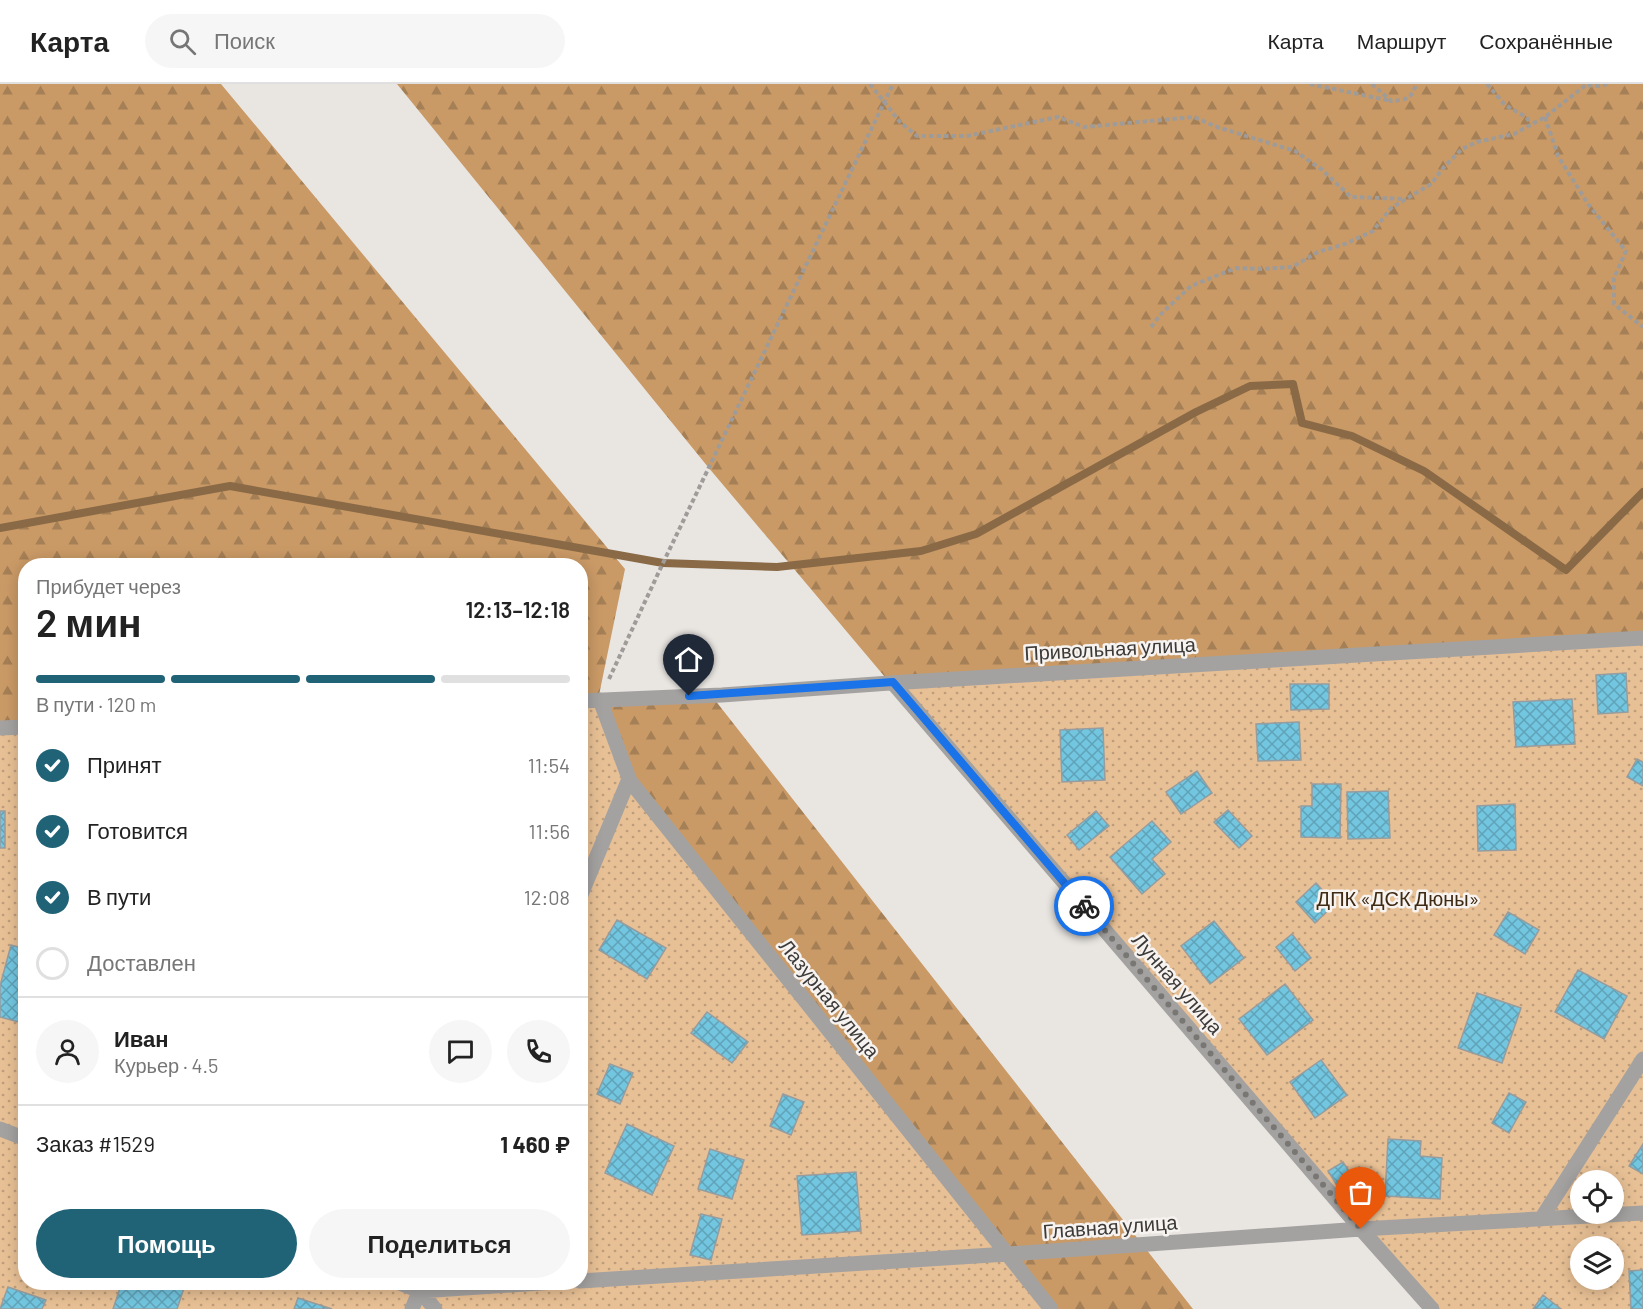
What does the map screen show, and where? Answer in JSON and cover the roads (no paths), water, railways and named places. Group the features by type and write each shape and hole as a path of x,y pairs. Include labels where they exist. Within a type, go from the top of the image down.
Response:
{"street":[{"name":"Привольная улица","path":"588,701 722,695 893,682 1643,638"},
{"name":"Лунная улица","path":"893,682 1432,1309"},
{"name":"Лазурная улица","path":"600,700 629,779 1051,1309"},
{"path":"0,728 18,727"},
{"path":"588,878 629,779"},
{"path":"1541,1219 1643,1059"},
{"path":"0,1129 18,1136"},
{"name":"Главная улица","path":"588,1280 1361,1229 1643,1213"},
{"path":"412,1309 421,1290"},
{"path":"424,1290 435,1309"}],"waterway":[{"path":"0,528 230,486 663,563 777,567 921,551 976,534 1196,412 1250,386 1293,384 1302,423 1352,436 1424,471 1566,570 1643,492"}],"park label":[{"name":"ДПК «ДСК Дюны»","path":"1398,898"}]}
